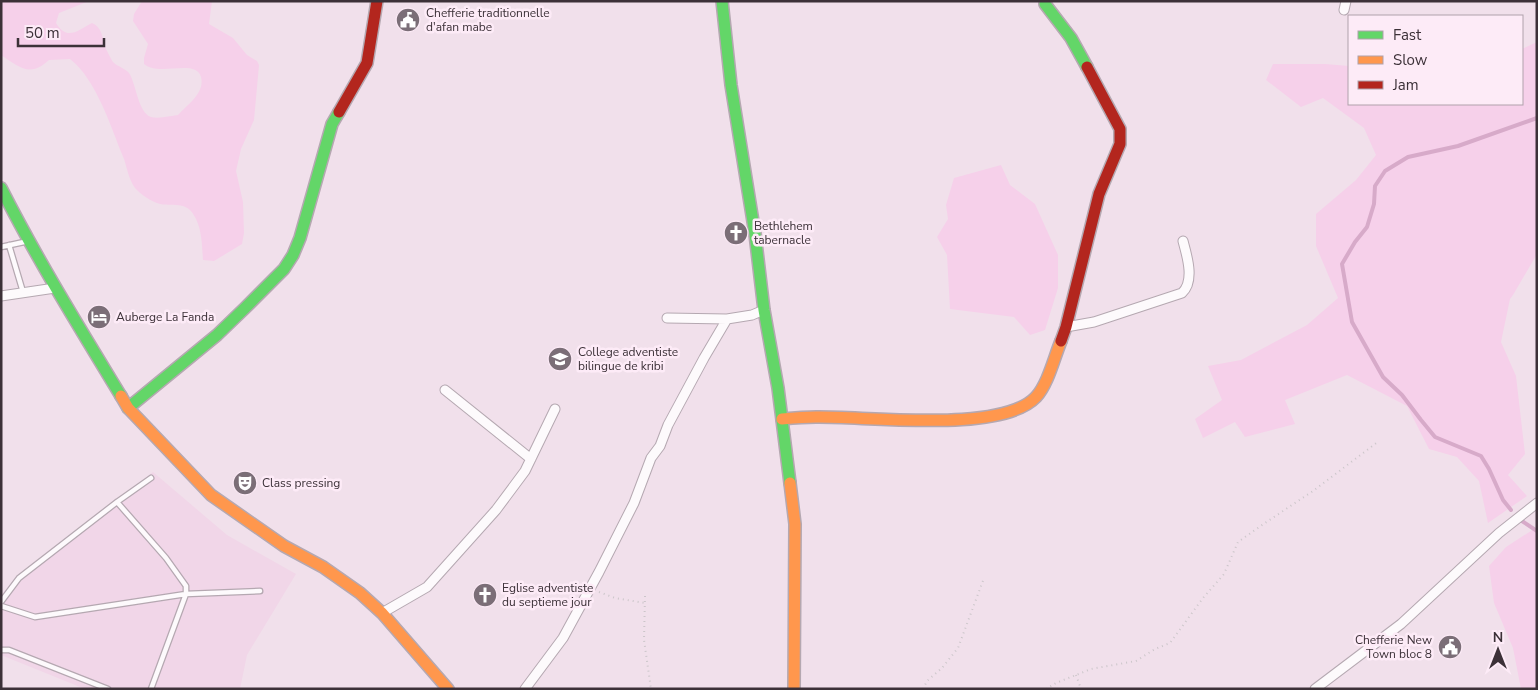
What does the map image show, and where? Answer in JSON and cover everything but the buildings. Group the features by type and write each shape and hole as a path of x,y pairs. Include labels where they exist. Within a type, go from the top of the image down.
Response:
{"street":[{"path":"128,408 217,335 284,269 293,255 300,238 332,124 367,63 375,9 378,1"},
{"path":"722,1 731,85 755,234 764,310 778,388 795,524 794,689"},
{"path":"782,419 816,417 891,421 966,419 1007,413 1025,406 1038,396 1045,383 1066,327 1099,194 1120,144 1121,136 1120,129 1071,38 1045,4"},
{"path":"1,188 4,202 54,288 128,408 211,495 284,546 323,567 382,613 448,689"},
{"path":"1066,327 1094,322 1182,293 1187,288 1188,282 1188,262 1183,241"},
{"path":"1,296 54,288"},
{"path":"668,318 727,319 764,310"},
{"path":"525,689 563,638 634,503 651,458 660,446 668,425 727,319"},
{"path":"445,390 531,459"},
{"path":"382,613 427,587 496,510 524,471 555,409"},
{"path":"1315,689 1400,624 1512,522 1537,503"}],"lane":[{"path":"1,246 28,241"},
{"path":"9,245 23,292"},
{"path":"1,602 19,578 151,478"},
{"path":"117,502 166,558 186,586 186,594 151,689"},
{"path":"1,606 34,617 186,594 260,591"},
{"path":"1,650 9,650 108,689"}],"path":[{"path":"1046,689 1056,682 1091,669 1136,662 1155,649 1170,643 1198,604 1224,574 1238,542 1314,491 1379,441"},
{"path":"923,689 926,681 942,668 958,648 984,578"},
{"path":"589,589 615,598 645,603"},
{"path":"646,596 644,640 651,689"},
{"path":"1076,676 1081,689"}],"shaded area":[{"path":"1,1 89,1 59,13 56,23 64,32 68,33 77,31 92,23 96,25 102,34 106,49 113,62 129,73 143,110 151,117 157,118 178,115 198,93 202,83 201,77 198,72 192,69 159,69 151,68 144,64 148,44 133,21 134,14 142,1 212,1 209,24 233,38 247,55 257,61 259,65 254,120 241,149 236,171 243,202 244,233 242,244 214,261 203,260 199,229 193,213 185,207 160,204 146,198 133,185 102,105 80,68 70,59 49,60 36,68 25,69 1,55"},
{"path":"1537,42 1537,254 1510,299 1501,342 1516,376 1525,454 1508,475 1527,496 1488,523 1479,481 1457,457 1429,449 1407,406 1347,375 1285,400 1295,424 1245,437 1235,422 1203,438 1195,419 1222,400 1208,366 1241,360 1307,325 1338,298 1316,246 1316,214 1356,180 1376,155 1364,128 1323,98 1301,107 1266,80 1273,64 1348,66 1348,105 1523,105 1523,49"},
{"path":"1001,165 1010,185 1035,204 1058,255 1058,288 1045,330 1030,335 1014,317 950,309 947,255 937,237 948,219 946,205 954,178"},
{"path":"153,472 227,535 296,574 247,655 240,689 85,689 1,655 1,596 4,592"},
{"path":"1537,527 1537,689 1521,689 1513,648 1494,603 1489,566 1506,547"}],"waterway":[{"path":"1511,510 1503,500 1481,456 1435,437 1402,395 1383,377 1352,322 1342,264 1355,242 1367,227 1374,204 1375,186 1385,171 1408,157 1458,146 1537,118"},
{"path":"1522,521 1537,531"}],"traffic: fast":[{"path":"722,1 731,85 755,234 764,310 778,388 790,483"},
{"path":"1045,4 1071,38 1087,67"},
{"path":"128,408 217,335 284,269 293,255 300,238 332,124 339,112"},
{"path":"1,188 44,267 121,396"}],"traffic: slow":[{"path":"782,419 839,417 932,420 994,416 1019,408 1036,397 1047,378 1061,341"},
{"path":"121,396 128,408 211,495 284,546 323,567 360,593 382,613 448,689"},
{"path":"790,483 795,524 794,689"}],"traffic: jam":[{"path":"339,112 367,63 377,1"},
{"path":"1061,341 1099,194 1120,144 1120,129 1087,67"}],"place":[{"name":"Chefferie traditionnelle d'afan mabe","path":"408,20"},
{"name":"Bethlehem tabernacle","path":"736,233"},
{"name":"Auberge La Fanda","path":"99,317"},
{"name":"College adventiste bilingue de kribi","path":"560,359"},
{"name":"Class pressing","path":"245,483"},
{"name":"Eglise adventiste du septieme jour","path":"485,595"},
{"name":"Chefferie New Town bloc 8","path":"1450,647"}]}
